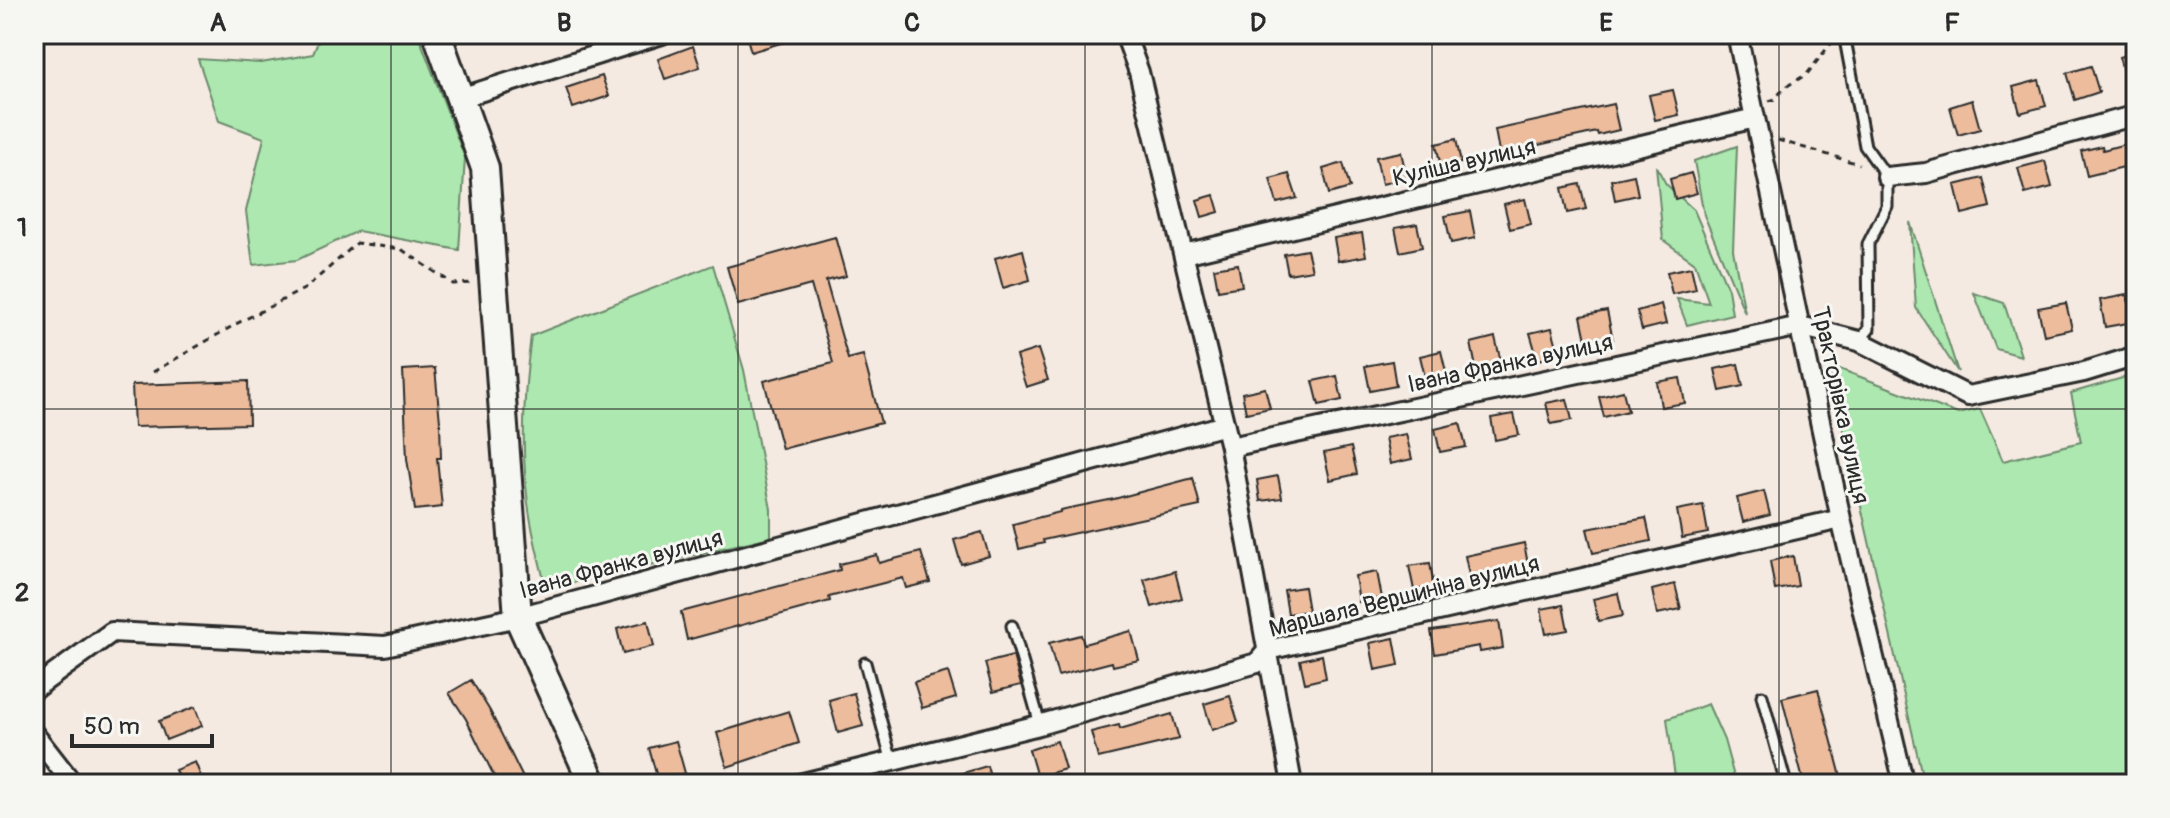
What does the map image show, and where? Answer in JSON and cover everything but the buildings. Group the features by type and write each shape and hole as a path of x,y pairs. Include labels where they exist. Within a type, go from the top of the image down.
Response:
{"main road":[{"path":"437,34 485,168 518,617 593,784"}],"street":[{"path":"460,98 662,34"},
{"path":"1125,34 1139,72 1230,447 1292,784"},
{"name":"Тракторівка вулиця","path":"1737,34 1841,519 1904,784"},
{"path":"1887,177 1926,173 2136,115"},
{"name":"Куліша вулиця","path":"1184,254 1755,119"},
{"path":"1800,326 1859,341 1968,396 2084,372 2136,356"},
{"name":"Івана Франка вулиця","path":"1230,447 1800,326"},
{"name":"Івана Франка вулиця","path":"34,689 112,632 385,646 518,617 1225,425"},
{"name":"Маршала Вершиніна вулиця","path":"799,784 1040,724 1257,663 1268,650 1841,519"},
{"path":"34,734 73,784"}],"lane":[{"path":"1843,34 1865,146 1887,177 1887,206 1868,244 1869,329 1859,341"},
{"path":"1012,626 1040,724"},
{"path":"865,663 892,762"},
{"path":"1762,696 1786,784"}],"path":[{"path":"1843,34 1823,51 1807,74 1784,88 1755,119 1887,177"},
{"path":"153,372 306,288 357,243 401,249 453,284 493,282"}],"green space":[{"path":"321,34 418,34 465,158 459,250 358,231 297,260 253,265 246,211 264,138 219,121 198,59 261,63 313,54"},
{"path":"1737,146 1733,250 1745,313 1704,215 1694,161"},
{"path":"1656,166 1666,184 1694,210 1728,289 1732,314 1687,325 1677,299 1709,303 1695,263 1663,240"},
{"path":"1910,222 1958,372 1916,308"},
{"path":"713,265 744,370 771,509 771,537 546,589 531,522 525,476 526,382 531,336"},
{"path":"1974,293 2004,303 2021,356 1996,349"},
{"path":"1829,365 1958,414 1980,409 2003,461 2081,442 2071,393 2136,374 2136,784 1924,784"},
{"path":"1708,704 1724,740 1736,784 1676,784 1667,719"}]}
